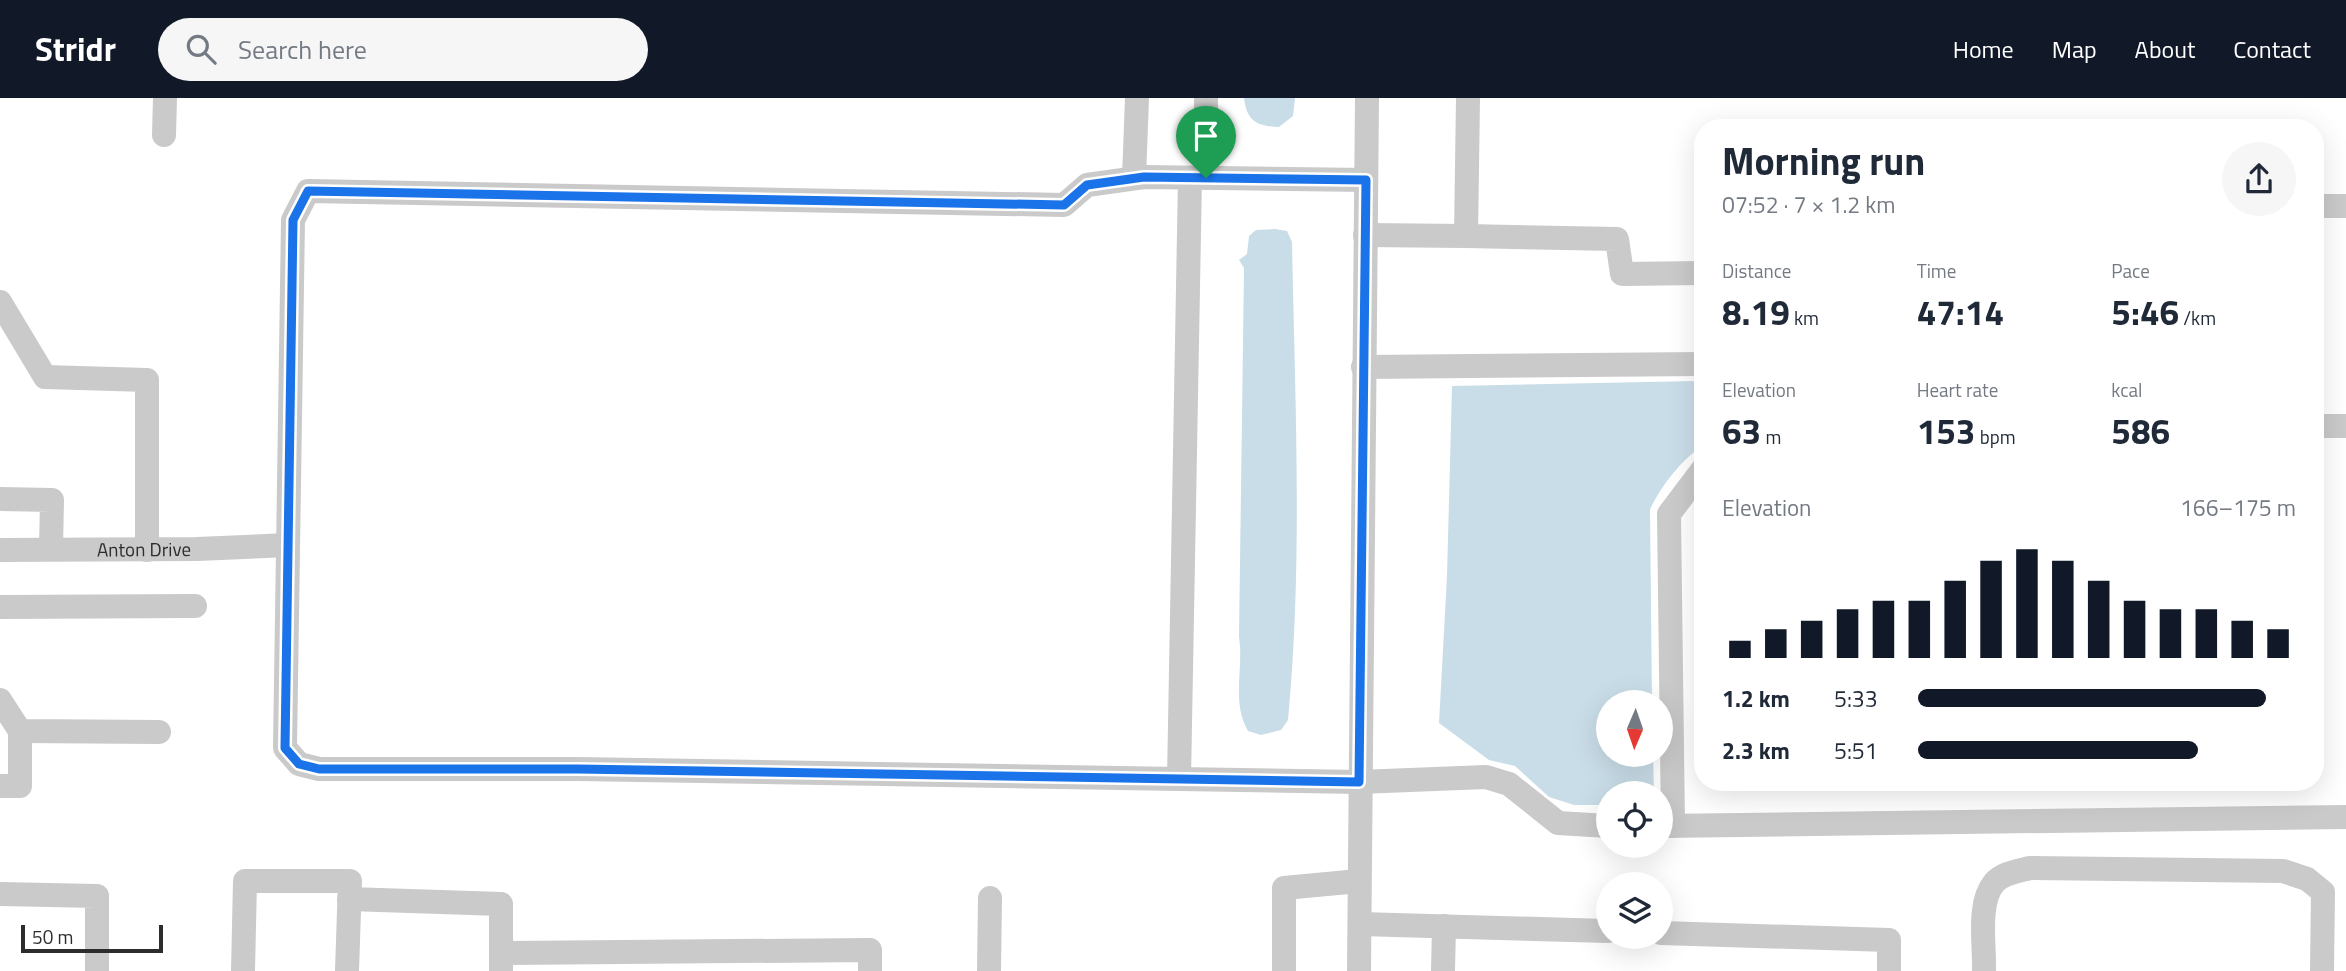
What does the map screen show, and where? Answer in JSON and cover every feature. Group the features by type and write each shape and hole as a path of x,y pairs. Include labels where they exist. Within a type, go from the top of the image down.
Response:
{"street":[{"path":"164,135 165,98"},
{"path":"1134,178 1137,98"},
{"path":"1179,779 1198,178 1206,98"},
{"path":"1359,971 1367,98"},
{"path":"1466,236 1468,98"},
{"path":"1366,180 1134,178 1087,185 1064,205 308,191 293,220 285,748 299,764 319,769 578,769 1359,782 1486,777 1509,784 1558,823 1596,825"},
{"path":"2324,206 2346,206"},
{"path":"1365,235 1617,239 1622,274 1694,273"},
{"path":"0,302 45,377 147,380 147,550"},
{"path":"1363,367 1694,364"},
{"path":"2324,426 2346,426"},
{"path":"1667,781 1669,514 1694,481"},
{"path":"0,499 52,500 51,550"},
{"name":"Anton Drive","path":"0,550 147,550 288,545"},
{"path":"0,607 195,606"},
{"path":"0,700 20,732 20,786 0,786"},
{"path":"20,732 159,732"},
{"path":"1673,826 2346,817"},
{"path":"1984,971 1985,903 1994,883 2011,873 2029,868 2283,871 2306,879 2323,892 2322,971"},
{"path":"243,971 245,881 349,881 347,971"},
{"path":"1284,971 1284,888 1359,881"},
{"path":"0,894 97,896 97,971"},
{"path":"989,971 990,898"},
{"path":"349,900 500,904 501,962 870,950 870,971"},
{"path":"1360,924 1596,931"},
{"path":"1443,971 1444,926"},
{"path":"1673,933 1889,940 1889,971"}],"water":[{"path":"1244,98 1295,98 1293,116 1279,127 1259,124 1248,113"},
{"path":"1256,230 1287,231 1292,242 1297,541 1288,720 1281,730 1261,735 1248,731 1239,697 1244,268 1239,260 1247,254 1249,236"},
{"path":"1694,381 1694,453 1673,474 1650,509 1652,690 1596,690 1596,767 1653,767 1654,781 1596,781 1596,805 1574,805 1549,797 1515,766 1489,760 1439,723 1447,576 1452,386"}],"route":[{"path":"1144,177 1206,178 1366,180 1359,782 578,769 319,769 299,764 285,748 293,220 308,191 1064,205 1087,185 1144,177"}]}
